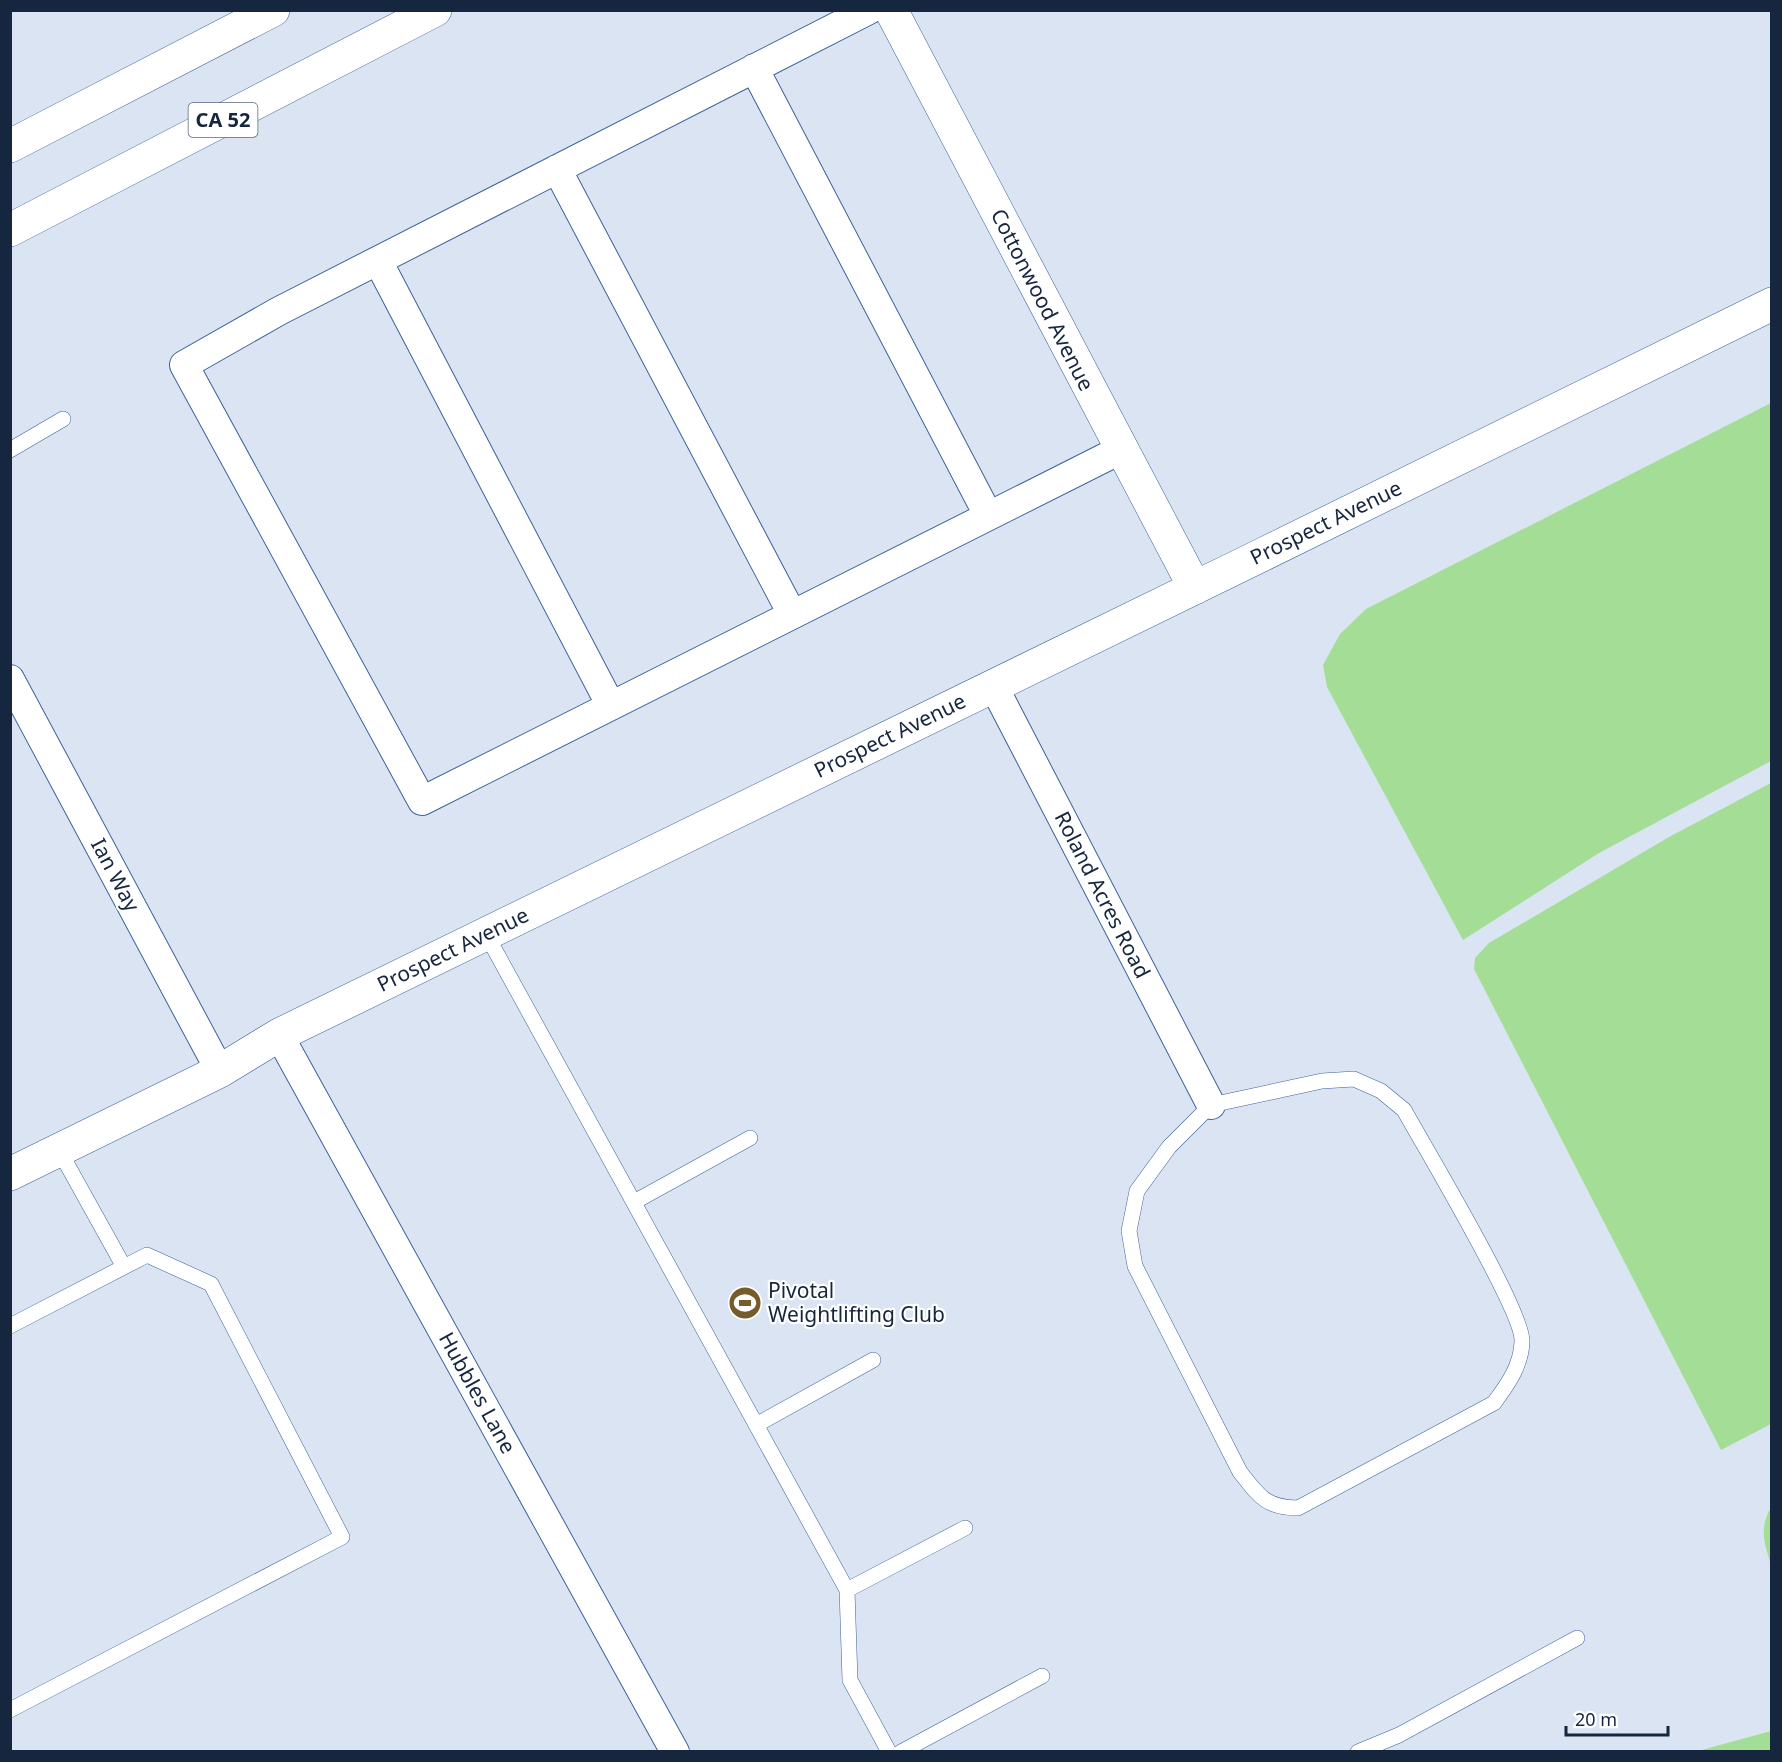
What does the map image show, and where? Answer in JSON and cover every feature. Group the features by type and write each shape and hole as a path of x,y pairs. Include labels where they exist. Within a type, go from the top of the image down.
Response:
{"main road":[{"path":"10,146 273,10"},
{"name":"CA 52","path":"10,230 435,10"},
{"name":"Cottonwood Avenue","path":"891,10 1120,450 1195,588"},
{"name":"Prospect Avenue","path":"10,1174 219,1071 279,1035 1772,304"}],"street":[{"path":"869,10 279,311 184,365 422,801 1120,450"},
{"path":"754,68 988,515"},
{"path":"557,169 792,614"},
{"path":"378,261 611,706"},
{"name":"Ian Way","path":"10,679 219,1071"},
{"name":"Roland Acres Road","path":"993,685 1211,1105"},
{"name":"Hubbles Lane","path":"279,1035 675,1752"}],"lane":[{"path":"10,450 63,419"},
{"path":"486,934 847,1590 850,1680 889,1752"},
{"path":"1354,1079 1381,1091 1404,1110 1509,1300 1523,1340 1514,1376 1494,1403 1298,1508 1282,1508 1263,1501 1240,1472 1135,1266 1129,1231 1137,1191 1169,1147 1211,1105 1322,1081 1354,1079"},
{"path":"634,1202 750,1138"},
{"path":"59,1150 124,1267"},
{"path":"10,1326 147,1256 211,1284 342,1537 10,1710"},
{"path":"756,1425 873,1360"},
{"path":"847,1590 965,1528"},
{"path":"1358,1752 1399,1735 1577,1638"},
{"path":"901,1752 1042,1676"}],"green space":[{"path":"1771,403 1771,761 1599,853 1463,940 1327,687 1323,665 1340,634 1366,609"},
{"path":"1771,783 1771,1424 1721,1450 1474,969 1475,958 1489,943 1669,837"},
{"path":"1771,1507 1771,1565 1766,1549 1764,1529"},
{"path":"1771,1731 1771,1751 1698,1751"}],"place":[{"name":"Pivotal Weightlifting Club","path":"745,1303"}]}
